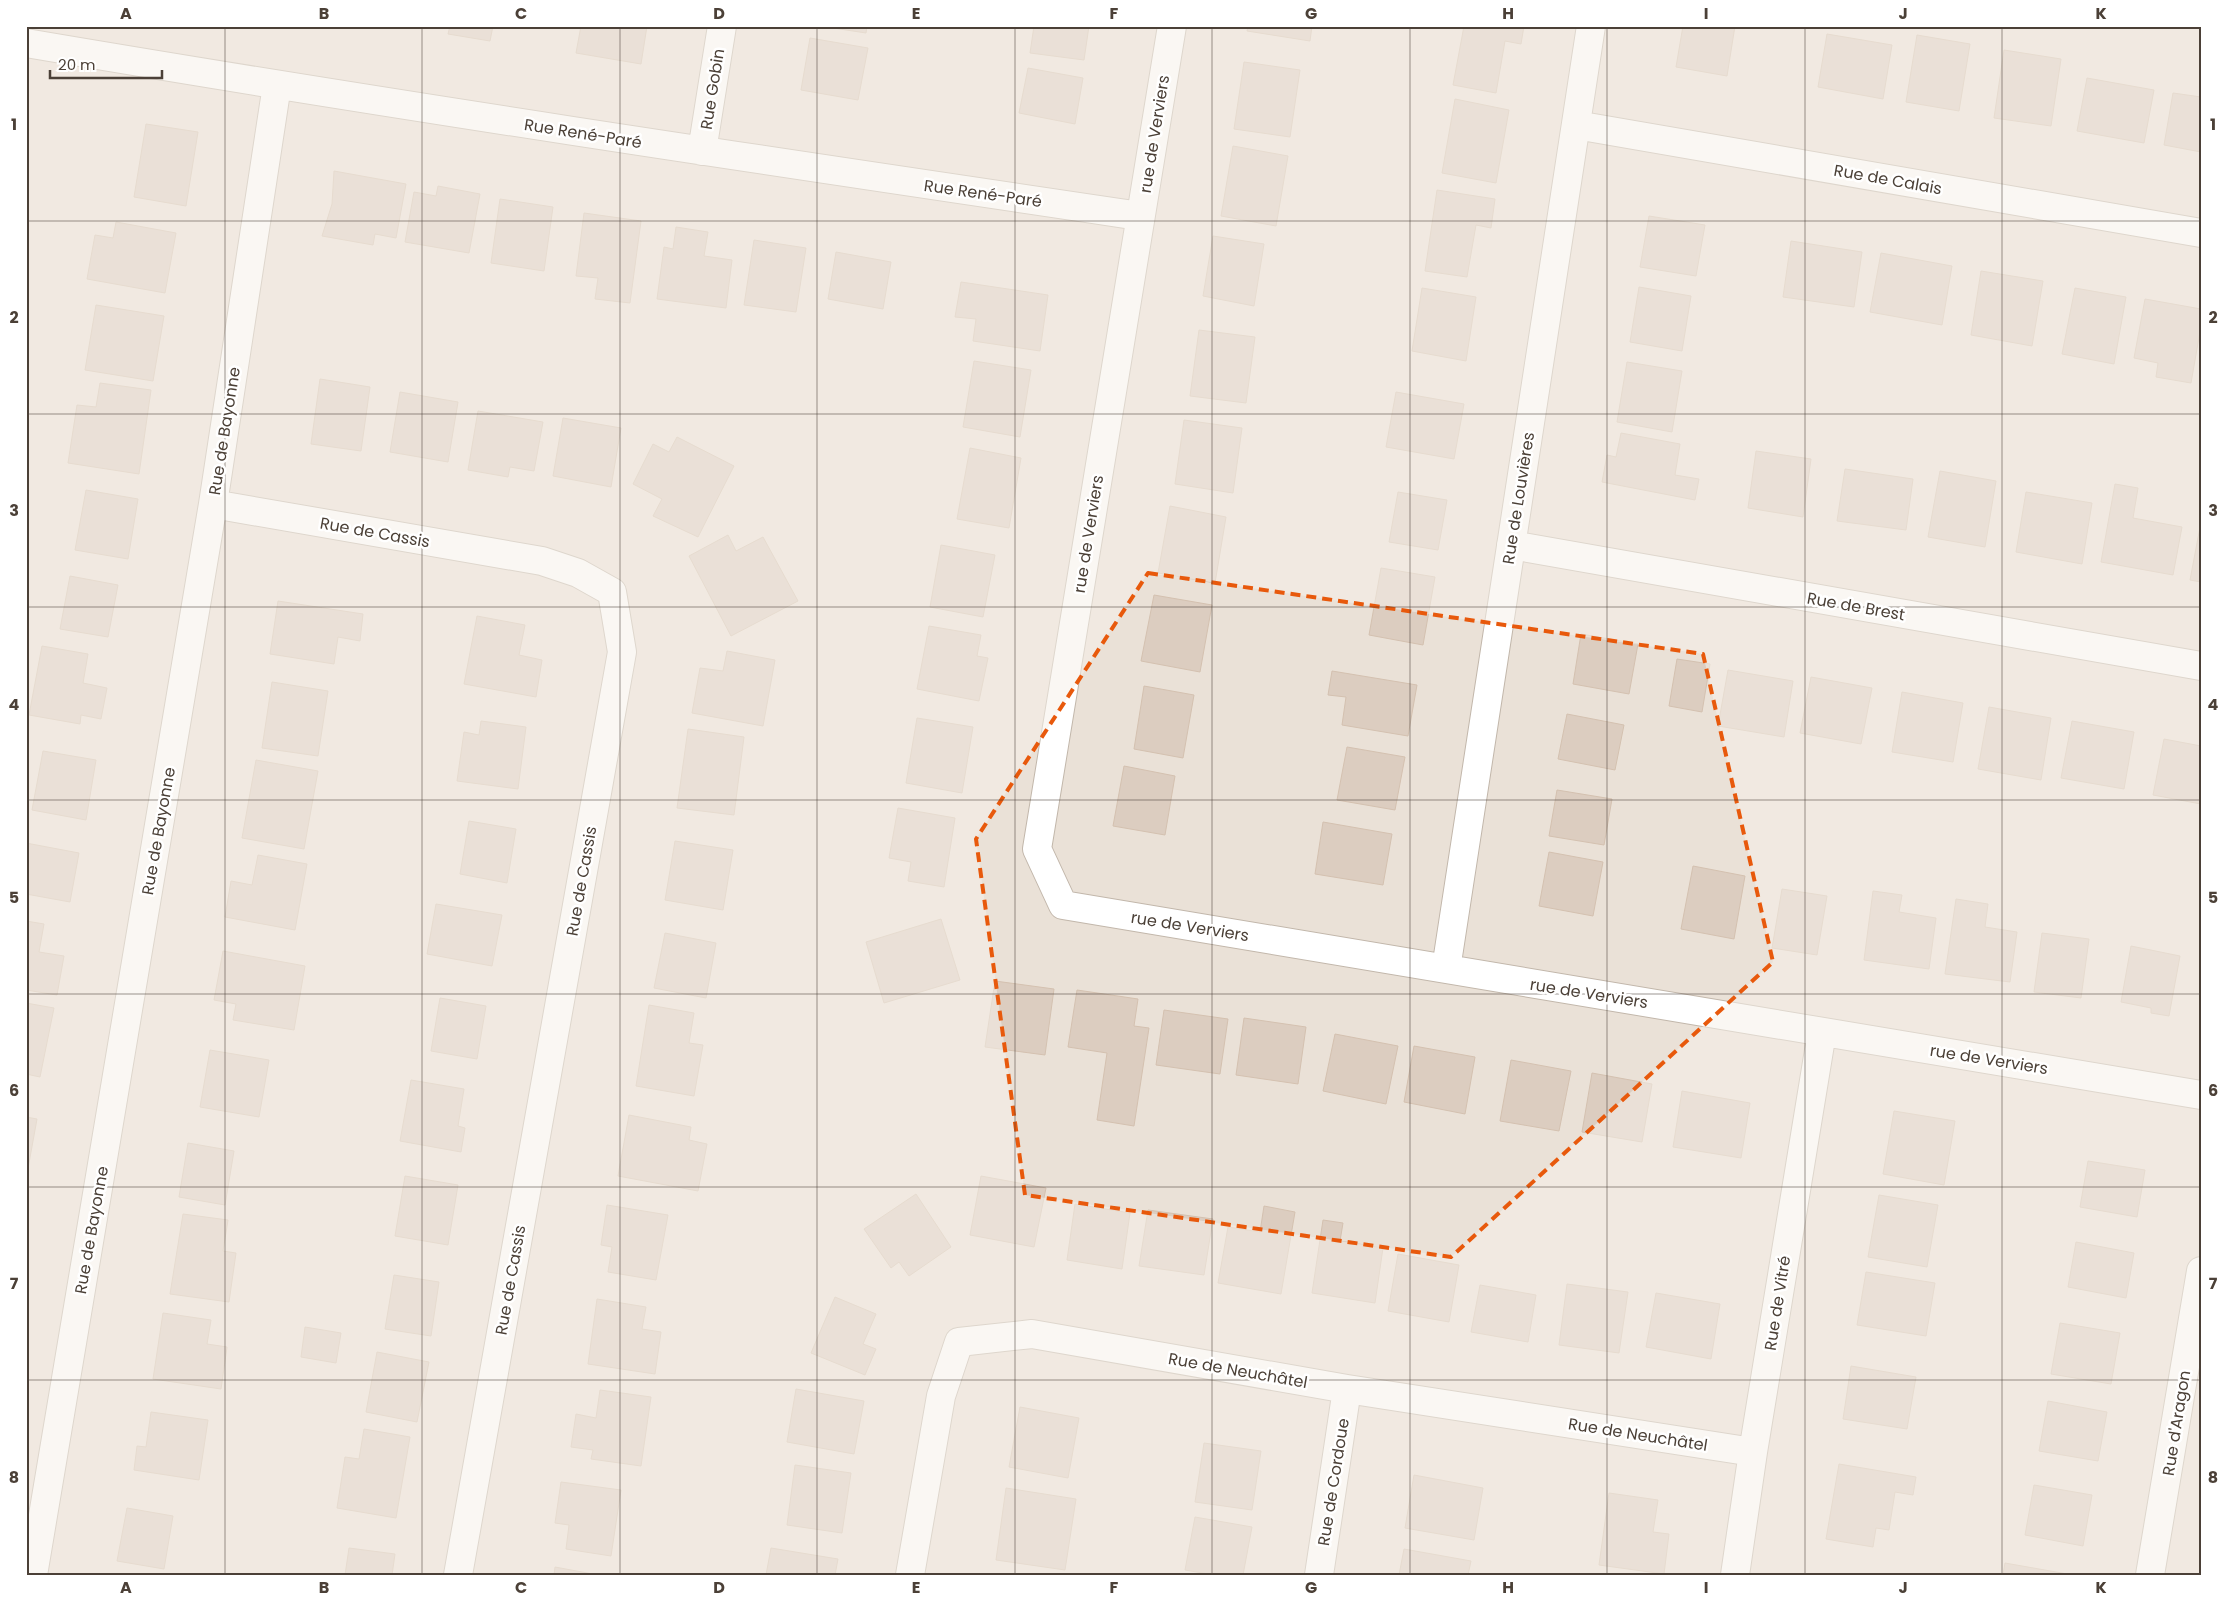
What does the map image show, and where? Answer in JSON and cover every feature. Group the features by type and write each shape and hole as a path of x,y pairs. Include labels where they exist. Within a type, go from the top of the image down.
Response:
{"street":[{"name":"Rue Gobin","path":"702,151 722,26"},
{"name":"rue de Verviers","path":"1172,26 1037,849 1063,905 2201,1095"},
{"name":"Rue de Louvières","path":"1446,969 1591,26"},
{"name":"Rue René-Paré","path":"26,43 276,85 1140,216"},
{"name":"Rue de Bayonne","path":"33,1575 213,504 276,85"},
{"name":"Rue de Calais","path":"1576,125 2201,233"},
{"name":"Rue de Cassis","path":"213,504 542,561 578,573 612,592 622,652 458,1575"},
{"name":"Rue de Brest","path":"1511,545 2201,666"},
{"name":"Rue de Vitré","path":"1735,1575 1753,1452 1822,1032"},
{"name":"Rue d'Aragon","path":"2150,1575 2201,1271"},
{"name":"Rue de Neuchâtel","path":"910,1575 941,1396 960,1342 1032,1334 1347,1389 1753,1452"},
{"name":"Rue de Cordoue","path":"1319,1575 1347,1389"}],"highlighted area":[{"path":"1148,573 1703,654 1773,962 1451,1257 1025,1195 976,839"}],"shaded area":[{"path":"26,26 2201,26 2201,1575 26,1575"}],"building":[{"path":"450,26 493,26 490,41 448,34"},
{"path":"581,26 647,26 641,64 576,53"},
{"path":"820,26 867,26 866,33"},
{"path":"1034,26 1089,26 1084,60 1030,53"},
{"path":"1248,26 1312,26 1310,41 1247,31"},
{"path":"1464,26 1524,26 1521,44 1505,41 1496,93 1453,85"},
{"path":"1683,26 1735,26 1727,76 1676,67"},
{"path":"1827,34 1892,45 1883,99 1818,87"},
{"path":"1917,35 1970,44 1959,111 1906,102"},
{"path":"810,38 868,48 858,100 801,90"},
{"path":"2004,50 2061,59 2051,126 1994,118"},
{"path":"1244,62 1300,70 1290,137 1234,129"},
{"path":"1028,68 1083,78 1075,124 1019,113"},
{"path":"2087,78 2154,90 2144,143 2077,131"},
{"path":"2173,93 2201,97 2201,152 2164,145"},
{"path":"1455,99 1509,110 1496,183 1442,173"},
{"path":"146,124 198,132 186,206 134,197"},
{"path":"1233,146 1288,156 1276,226 1221,216"},
{"path":"334,171 406,184 396,238 375,234 373,245 322,236 332,204"},
{"path":"438,186 480,194 469,253 405,242 414,192 436,196"},
{"path":"1437,190 1495,199 1491,228 1476,225 1467,277 1425,271"},
{"path":"500,199 553,207 544,271 491,263"},
{"path":"584,213 641,221 630,303 595,299 598,278 576,276"},
{"path":"1649,216 1705,225 1696,276 1640,267"},
{"path":"116,222 176,233 165,293 87,279 95,235 113,238"},
{"path":"676,227 708,232 704,256 732,260 726,308 657,299 664,247 673,249"},
{"path":"1213,236 1264,244 1254,306 1203,296"},
{"path":"754,240 806,248 796,312 744,305"},
{"path":"1791,241 1862,252 1854,307 1783,297"},
{"path":"836,252 891,262 883,309 828,299"},
{"path":"1881,253 1952,266 1942,325 1870,312"},
{"path":"1981,271 2043,281 2032,346 1971,335"},
{"path":"961,282 1048,295 1040,351 973,341 976,319 955,317"},
{"path":"1639,287 1691,296 1682,351 1630,342"},
{"path":"1422,288 1476,297 1466,361 1412,351"},
{"path":"2075,288 2126,297 2114,364 2062,354"},
{"path":"2145,299 2201,309 2201,326 2191,383 2156,377 2158,363 2134,358"},
{"path":"96,305 164,316 153,381 85,370"},
{"path":"1199,330 1255,337 1246,403 1190,396"},
{"path":"974,361 1031,370 1020,437 963,427"},
{"path":"1627,362 1682,371 1672,432 1617,422"},
{"path":"320,379 370,387 361,451 311,444"},
{"path":"100,383 151,390 139,474 68,463 77,405 96,407"},
{"path":"400,392 458,402 448,462 390,452"},
{"path":"1396,392 1464,404 1454,459 1386,447"},
{"path":"478,411 543,422 534,471 510,467 508,477 468,470"},
{"path":"563,418 621,428 611,487 553,476"},
{"path":"1184,420 1242,428 1233,493 1175,484"},
{"path":"1621,433 1680,444 1675,475 1699,479 1695,500 1602,482 1607,455 1616,457"},
{"path":"677,437 734,466 698,537 653,516 662,499 633,484 653,444 669,452"},
{"path":"970,448 1021,458 1009,528 957,519"},
{"path":"1756,451 1811,459 1803,517 1748,508"},
{"path":"1845,469 1913,479 1906,530 1837,521"},
{"path":"1940,471 1996,481 1985,547 1928,537"},
{"path":"2115,484 2138,488 2133,518 2182,527 2173,575 2101,562"},
{"path":"86,490 138,499 128,559 75,550"},
{"path":"1398,492 1447,500 1438,550 1389,542"},
{"path":"2026,492 2092,503 2082,564 2016,552"},
{"path":"1170,506 1226,517 1215,583 1158,573"},
{"path":"2201,522 2201,582 2190,580"},
{"path":"728,535 736,551 763,537 798,601 731,636 689,556"},
{"path":"941,545 995,555 983,617 930,607"},
{"path":"1381,568 1435,577 1423,645 1369,635"},
{"path":"70,576 118,585 108,637 60,629"},
{"path":"1154,595 1212,605 1200,672 1141,661"},
{"path":"278,601 363,614 360,641 338,637 334,664 270,654"},
{"path":"477,616 525,625 519,655 542,660 536,697 464,684"},
{"path":"929,626 981,635 977,656 988,658 979,701 917,689"},
{"path":"1581,634 1638,644 1629,694 1573,684"},
{"path":"42,646 88,654 83,683 107,688 101,719 81,715 80,724 29,715"},
{"path":"727,651 775,660 763,726 692,713 700,668 723,671"},
{"path":"1677,659 1710,664 1702,712 1669,706"},
{"path":"1728,670 1793,681 1784,737 1718,726"},
{"path":"1332,671 1417,685 1408,736 1342,725 1346,697 1328,695"},
{"path":"1811,677 1872,688 1861,744 1800,733"},
{"path":"272,682 328,691 318,756 262,748"},
{"path":"1144,686 1194,695 1183,758 1134,749"},
{"path":"1902,692 1963,703 1953,762 1892,752"},
{"path":"1989,707 2051,718 2041,780 1978,769"},
{"path":"1567,714 1624,725 1615,770 1558,759"},
{"path":"917,718 973,727 962,793 906,783"},
{"path":"481,721 526,727 518,789 457,781 464,732 479,735"},
{"path":"2072,721 2134,732 2124,789 2061,778"},
{"path":"688,729 744,737 734,815 677,808"},
{"path":"2164,739 2201,746 2201,804 2153,795"},
{"path":"1347,747 1405,757 1395,810 1337,800"},
{"path":"43,751 96,760 86,820 32,810"},
{"path":"256,760 318,771 304,849 242,838"},
{"path":"1124,766 1175,776 1165,835 1113,826"},
{"path":"1557,790 1612,799 1604,845 1549,836"},
{"path":"898,808 955,818 944,887 908,881 911,862 889,858"},
{"path":"469,821 516,829 507,883 460,874"},
{"path":"1323,822 1392,834 1383,885 1315,874"},
{"path":"675,841 733,850 723,910 665,900"},
{"path":"26,843 79,853 70,902 26,894"},
{"path":"1549,852 1603,862 1593,916 1539,906"},
{"path":"258,855 307,864 295,930 225,917 231,881 252,885"},
{"path":"1693,866 1745,876 1734,939 1681,929"},
{"path":"1782,889 1827,896 1817,955 1772,948"},
{"path":"1873,891 1902,895 1899,912 1936,918 1929,969 1864,960"},
{"path":"1956,899 1988,904 1985,927 2017,932 2010,982 1945,974"},
{"path":"436,904 502,915 492,966 427,954"},
{"path":"941,919 960,980 884,1003 866,942"},
{"path":"26,921 44,924 39,952 64,956 57,995 26,990"},
{"path":"665,933 716,943 706,998 654,988"},
{"path":"2042,933 2089,939 2081,998 2034,992"},
{"path":"2131,946 2180,956 2169,1016 2151,1013 2151,1008 2121,1002"},
{"path":"223,951 305,966 294,1030 233,1020 236,1004 214,1000"},
{"path":"995,981 1054,989 1045,1055 985,1047"},
{"path":"1077,990 1138,999 1134,1026 1149,1028 1134,1126 1097,1120 1107,1053 1068,1047"},
{"path":"440,998 486,1006 477,1059 431,1051"},
{"path":"26,1003 54,1008 40,1077 26,1074"},
{"path":"649,1005 694,1013 689,1043 703,1045 694,1096 636,1086"},
{"path":"1164,1010 1228,1019 1220,1074 1156,1065"},
{"path":"1244,1018 1306,1027 1298,1084 1236,1075"},
{"path":"1335,1034 1398,1046 1386,1104 1323,1091"},
{"path":"1414,1046 1475,1057 1465,1114 1404,1102"},
{"path":"210,1050 269,1060 259,1117 200,1107"},
{"path":"1511,1060 1571,1071 1559,1131 1500,1121"},
{"path":"1592,1073 1652,1084 1642,1142 1582,1132"},
{"path":"411,1080 464,1089 458,1126 465,1128 461,1152 400,1141"},
{"path":"1682,1091 1750,1103 1741,1158 1673,1147"},
{"path":"1894,1111 1955,1121 1944,1185 1883,1174"},
{"path":"629,1115 691,1127 689,1140 707,1144 698,1191 618,1176"},
{"path":"26,1117 37,1119 27,1174 26,1174"},
{"path":"188,1143 234,1151 225,1205 179,1197"},
{"path":"2088,1161 2145,1170 2137,1217 2080,1207"},
{"path":"405,1176 458,1185 448,1245 395,1236"},
{"path":"981,1176 1046,1188 1034,1247 970,1235"},
{"path":"916,1194 951,1247 909,1276 899,1262 891,1268 864,1229"},
{"path":"1879,1195 1938,1205 1927,1267 1868,1257"},
{"path":"1075,1204 1130,1213 1122,1269 1067,1260"},
{"path":"607,1205 668,1215 656,1280 608,1272 612,1247 601,1245"},
{"path":"1264,1206 1295,1212 1281,1294 1218,1283 1228,1227 1260,1232"},
{"path":"1148,1210 1213,1219 1204,1275 1139,1266"},
{"path":"183,1214 228,1220 223,1251 236,1253 229,1302 170,1294"},
{"path":"1323,1220 1343,1223 1340,1241 1383,1248 1375,1303 1312,1293"},
{"path":"2076,1242 2134,1253 2126,1298 2068,1287"},
{"path":"1398,1254 1459,1265 1449,1322 1388,1311"},
{"path":"1866,1272 1935,1283 1926,1336 1857,1325"},
{"path":"394,1275 439,1282 431,1336 385,1329"},
{"path":"1567,1284 1628,1292 1619,1353 1559,1345"},
{"path":"1480,1285 1536,1295 1528,1342 1471,1332"},
{"path":"1656,1293 1720,1304 1711,1359 1646,1347"},
{"path":"835,1297 876,1314 863,1344 876,1349 865,1375 811,1353"},
{"path":"597,1299 646,1307 642,1329 661,1332 655,1374 588,1364"},
{"path":"163,1313 211,1320 207,1344 227,1347 221,1389 153,1379"},
{"path":"2060,1323 2120,1333 2111,1384 2051,1374"},
{"path":"305,1327 341,1333 336,1363 301,1357"},
{"path":"377,1352 429,1362 417,1422 366,1412"},
{"path":"1851,1366 1916,1377 1907,1429 1843,1419"},
{"path":"796,1389 864,1401 854,1454 787,1442"},
{"path":"600,1390 651,1397 641,1466 591,1459 593,1450 571,1447 576,1414 596,1418"},
{"path":"2048,1401 2107,1412 2098,1461 2039,1451"},
{"path":"1020,1407 1079,1418 1068,1478 1009,1467"},
{"path":"151,1412 208,1420 199,1480 134,1470 137,1446 146,1447"},
{"path":"364,1429 410,1437 396,1518 337,1508 345,1457 359,1459"},
{"path":"1204,1443 1261,1451 1252,1510 1195,1502"},
{"path":"1839,1464 1916,1477 1913,1495 1895,1492 1889,1530 1876,1528 1873,1547 1826,1539"},
{"path":"795,1465 851,1473 842,1533 787,1525"},
{"path":"1414,1475 1483,1488 1474,1540 1405,1528"},
{"path":"561,1482 621,1490 611,1556 566,1549 569,1525 555,1523"},
{"path":"2034,1485 2092,1495 2083,1546 2025,1535"},
{"path":"1006,1488 1076,1499 1065,1570 996,1560"},
{"path":"1609,1493 1658,1500 1653,1532 1669,1534 1664,1574 1599,1565"},
{"path":"127,1508 173,1516 164,1569 117,1561"},
{"path":"1195,1517 1252,1527 1243,1575 1214,1575 1185,1570"},
{"path":"349,1548 395,1554 392,1575 345,1575"},
{"path":"771,1548 838,1559 835,1575 766,1575"},
{"path":"1404,1549 1471,1561 1468,1575 1399,1575"},
{"path":"2005,1563 2073,1575 2003,1575"},
{"path":"555,1567 598,1575 554,1575"}]}
